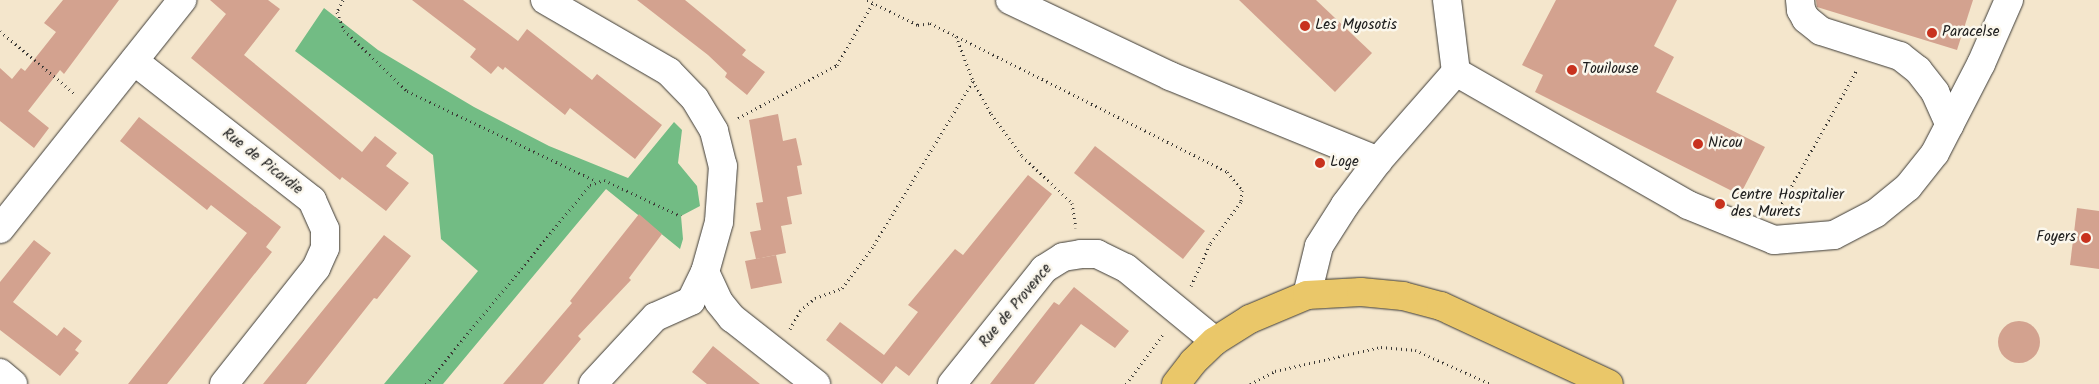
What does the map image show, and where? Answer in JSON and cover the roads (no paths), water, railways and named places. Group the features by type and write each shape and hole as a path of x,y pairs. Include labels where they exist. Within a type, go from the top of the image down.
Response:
{"main road":[{"path":"1176,384 1192,362 1215,341 1250,319 1307,295 1361,292 1403,296 1441,306 1609,384"}],"street":[{"path":"0,230 182,0"},
{"path":"545,0 669,72 695,99 714,131 723,166 723,194 719,222 705,272 691,301 655,318 593,384"},
{"path":"1010,0 1170,76 1378,161"},
{"path":"1307,295 1319,246 1378,161 1456,72 1447,0"},
{"path":"1800,0 1801,10 1806,19 1820,31 1900,56 1918,70 1935,92 1950,125"},
{"path":"1456,72 1688,205 1774,240 1834,235 1876,213 1908,187 1936,153 2009,0"},
{"name":"Rue de Picardie","path":"134,62 312,200 325,229 325,248 316,268 224,384"},
{"name":"Rue de Provence","path":"952,384 1044,269 1063,257 1081,254 1112,260 1180,310 1215,341"},
{"path":"705,272 719,302 732,318 816,384"},
{"path":"0,374 13,384"}],"place":[{"name":"Les Myosotis","path":"1305,26"},
{"name":"Paracelse","path":"1932,33"},
{"name":"Touilouse","path":"1572,70"},
{"name":"Nicou","path":"1698,144"},
{"name":"Loge","path":"1320,163"},
{"name":"Centre Hospitalier des Murets","path":"1720,204"},
{"name":"Foyers","path":"2086,238"}]}
